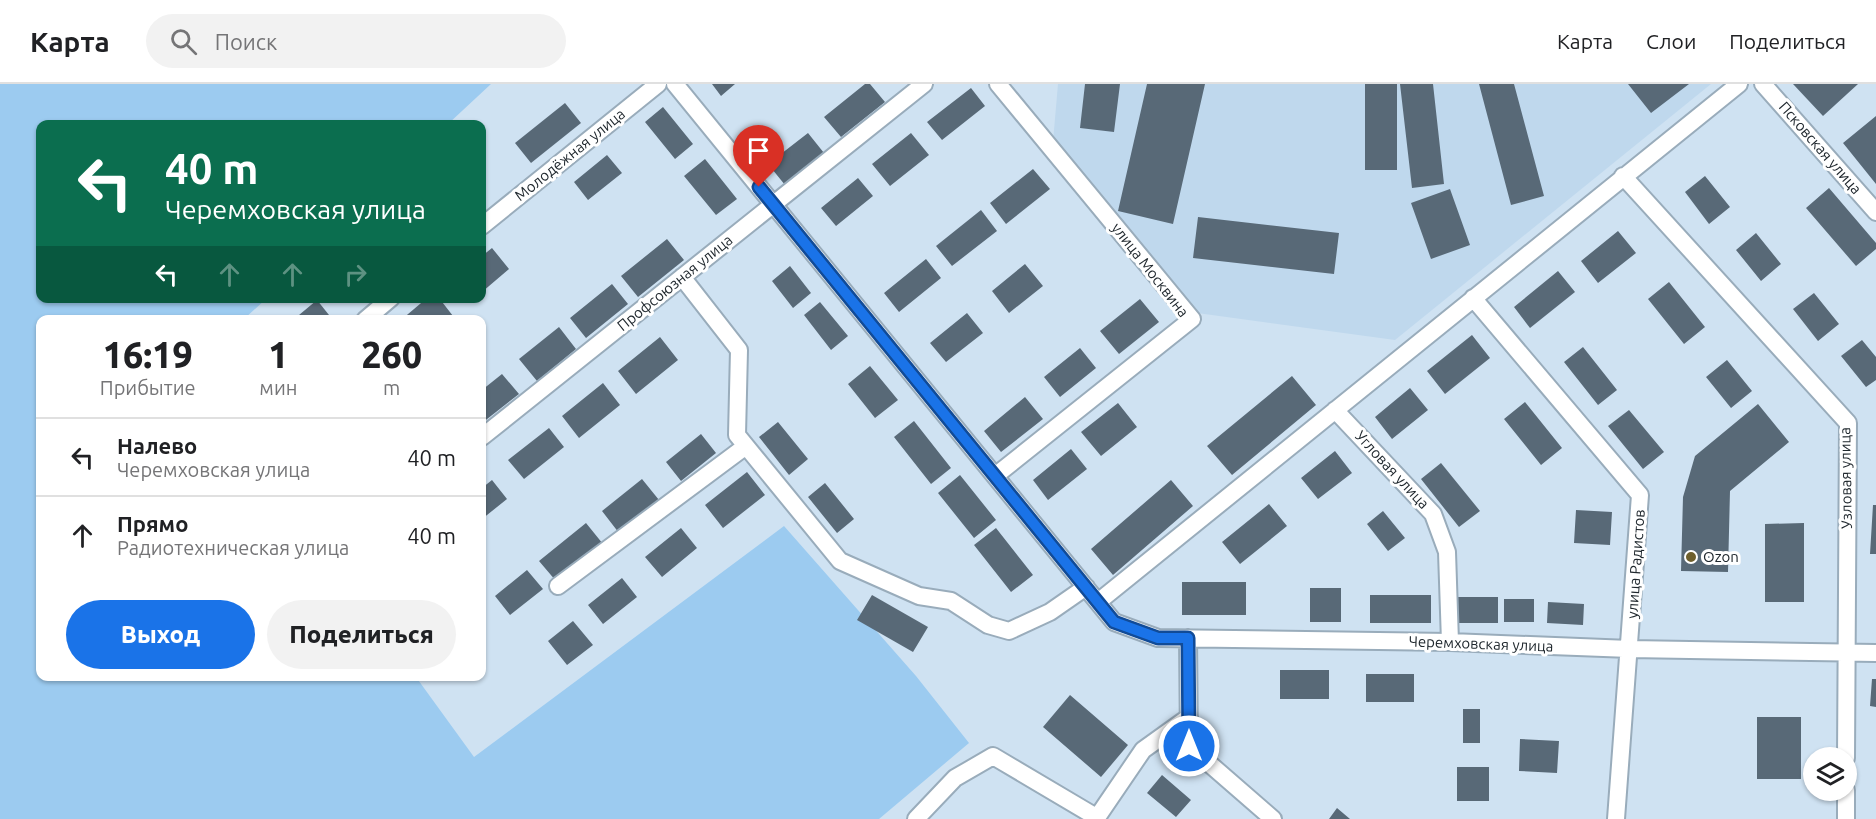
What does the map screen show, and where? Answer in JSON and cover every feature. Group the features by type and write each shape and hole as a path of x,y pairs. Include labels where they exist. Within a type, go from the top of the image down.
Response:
{"street":[{"name":"Молодёжная улица","path":"486,223 658,84"},
{"name":"Черемховская улица","path":"675,84 1114,622 1158,638 1450,642 1630,649 1876,653"},
{"name":"Профсоюзная улица","path":"486,434 924,84"},
{"name":"улица Москвина","path":"995,476 1192,319 998,84"},
{"path":"1098,602 1739,84"},
{"name":"Псковская улица","path":"1763,84 1876,212"},
{"name":"Узловая улица","path":"1623,176 1848,423 1846,747"},
{"path":"682,277 739,350 737,435 840,561 919,596 951,601 988,625 1009,631 1050,612 1086,587"},
{"name":"улица Радистов","path":"1473,298 1640,495 1616,819"},
{"path":"371,315 385,303"},
{"name":"Угловая улица","path":"1335,410 1433,514 1447,552 1450,642"},
{"path":"558,586 746,446"},
{"path":"1188,638 1189,746 1274,819"},
{"path":"916,819 955,778 993,756 1096,818 1143,750 1189,717"},
{"path":"1846,801 1846,819"}],"shaded area":[{"path":"0,84 491,84 452,120 36,120 36,303 262,303 248,315 36,315 36,681 419,681 474,757 784,526 916,676 969,743 879,819 0,819"},
{"path":"1058,84 1711,84 1395,340 1190,312 1052,153"}],"building":[{"path":"712,84 735,84 721,96"},
{"path":"865,84 870,84 885,102 841,137 824,117"},
{"path":"1085,84 1120,84 1114,132 1080,128"},
{"path":"1147,84 1205,84 1173,224 1118,211"},
{"path":"1365,84 1397,84 1397,170 1365,170"},
{"path":"1400,84 1433,84 1444,184 1412,188"},
{"path":"1479,84 1514,84 1544,196 1511,205"},
{"path":"1628,84 1689,84 1651,113"},
{"path":"1793,84 1858,84 1823,116"},
{"path":"971,88 985,106 942,140 927,122"},
{"path":"565,103 581,123 531,163 515,143"},
{"path":"663,107 693,144 675,159 645,122"},
{"path":"1876,116 1876,184 1843,143"},
{"path":"808,133 824,153 785,185 768,164"},
{"path":"911,133 929,155 890,186 872,164"},
{"path":"607,155 622,173 588,200 574,182"},
{"path":"705,159 737,199 716,215 684,176"},
{"path":"1033,169 1050,189 1006,224 990,203"},
{"path":"1705,176 1730,207 1709,224 1685,192"},
{"path":"858,178 873,196 836,226 821,208"},
{"path":"1829,188 1876,243 1876,249 1856,266 1806,208"},
{"path":"1450,189 1470,245 1431,259 1411,203"},
{"path":"981,210 997,231 952,266 936,246"},
{"path":"1198,217 1339,233 1334,274 1193,258"},
{"path":"1618,231 1636,253 1598,283 1581,261"},
{"path":"1756,233 1781,264 1761,281 1736,250"},
{"path":"667,239 684,260 638,297 621,276"},
{"path":"492,248 509,269 486,289 486,253"},
{"path":"926,259 941,278 899,312 884,293"},
{"path":"1025,264 1043,286 1009,313 992,291"},
{"path":"790,266 811,293 793,308 772,281"},
{"path":"1558,271 1575,292 1530,328 1514,307"},
{"path":"1669,282 1705,327 1684,344 1648,299"},
{"path":"612,284 628,304 586,338 570,318"},
{"path":"1814,293 1839,324 1818,341 1793,309"},
{"path":"1140,299 1159,322 1119,354 1100,331"},
{"path":"820,302 848,336 831,350 804,315"},
{"path":"313,303 319,303 329,315 299,315"},
{"path":"421,303 443,303 452,315 407,315"},
{"path":"967,313 983,333 946,362 930,343"},
{"path":"559,327 576,349 537,381 519,359"},
{"path":"1472,335 1490,358 1445,394 1427,371"},
{"path":"660,337 678,360 636,394 618,371"},
{"path":"1862,340 1876,357 1876,380 1866,387 1841,356"},
{"path":"1583,347 1617,390 1598,405 1564,362"},
{"path":"1080,348 1096,368 1060,397 1044,377"},
{"path":"1727,360 1752,391 1731,408 1706,377"},
{"path":"870,366 898,400 875,418 848,384"},
{"path":"502,374 519,394 486,420 486,387"},
{"path":"1292,376 1316,405 1232,475 1207,446"},
{"path":"603,383 620,405 579,438 562,416"},
{"path":"1410,388 1428,410 1392,439 1375,417"},
{"path":"1025,397 1043,419 1001,452 984,431"},
{"path":"1525,402 1562,448 1541,465 1504,419"},
{"path":"1118,403 1137,427 1101,456 1081,432"},
{"path":"1758,404 1789,442 1730,491 1728,572 1681,571 1683,497 1695,456"},
{"path":"1629,410 1664,452 1643,469 1608,426"},
{"path":"914,421 951,468 931,484 894,437"},
{"path":"778,422 808,459 789,475 759,437"},
{"path":"549,428 564,447 524,479 508,460"},
{"path":"701,434 716,453 681,481 666,462"},
{"path":"1071,449 1087,469 1048,500 1033,480"},
{"path":"1335,451 1352,473 1318,499 1301,478"},
{"path":"1441,463 1480,511 1459,527 1421,479"},
{"path":"747,472 765,495 723,528 705,505"},
{"path":"960,475 996,520 974,538 938,493"},
{"path":"642,479 659,500 619,533 602,511"},
{"path":"492,480 507,499 486,516 486,485"},
{"path":"1171,480 1193,506 1113,575 1091,549"},
{"path":"825,483 854,519 837,533 808,497"},
{"path":"1269,504 1287,526 1240,564 1222,542"},
{"path":"1873,505 1876,505 1876,554 1870,554"},
{"path":"1576,510 1612,512 1610,545 1574,543"},
{"path":"1383,511 1405,538 1388,551 1367,524"},
{"path":"586,523 603,544 556,581 539,561"},
{"path":"1804,523 1804,602 1765,602 1765,524"},
{"path":"681,528 697,548 662,577 645,557"},
{"path":"996,528 1033,575 1011,592 974,545"},
{"path":"527,570 543,589 510,615 495,596"},
{"path":"622,578 637,597 603,624 588,605"},
{"path":"1182,582 1246,582 1246,615 1182,615"},
{"path":"1310,588 1341,588 1341,622 1310,622"},
{"path":"872,595 928,627 913,652 857,620"},
{"path":"1370,595 1431,595 1431,623 1370,623"},
{"path":"1456,597 1498,597 1498,623 1456,623"},
{"path":"1504,599 1534,599 1534,622 1504,622"},
{"path":"1548,602 1584,604 1583,625 1547,623"},
{"path":"573,621 593,645 567,665 548,641"},
{"path":"1280,670 1329,670 1329,699 1280,699"},
{"path":"1366,674 1414,674 1414,702 1366,702"},
{"path":"1872,679 1876,679 1876,707 1870,706"},
{"path":"1070,695 1128,745 1101,777 1043,727"},
{"path":"1463,709 1480,709 1480,743 1463,743"},
{"path":"1757,717 1801,717 1801,779 1757,779"},
{"path":"1520,739 1559,741 1557,773 1519,771"},
{"path":"1457,767 1489,767 1489,801 1457,801"},
{"path":"1162,775 1191,800 1176,817 1147,793"},
{"path":"1337,808 1350,819 1329,819"}],"place":[{"name":"Ozon","path":"1691,557"}],"route":[{"path":"759,187 1114,622 1158,638 1188,638 1189,746"}]}
